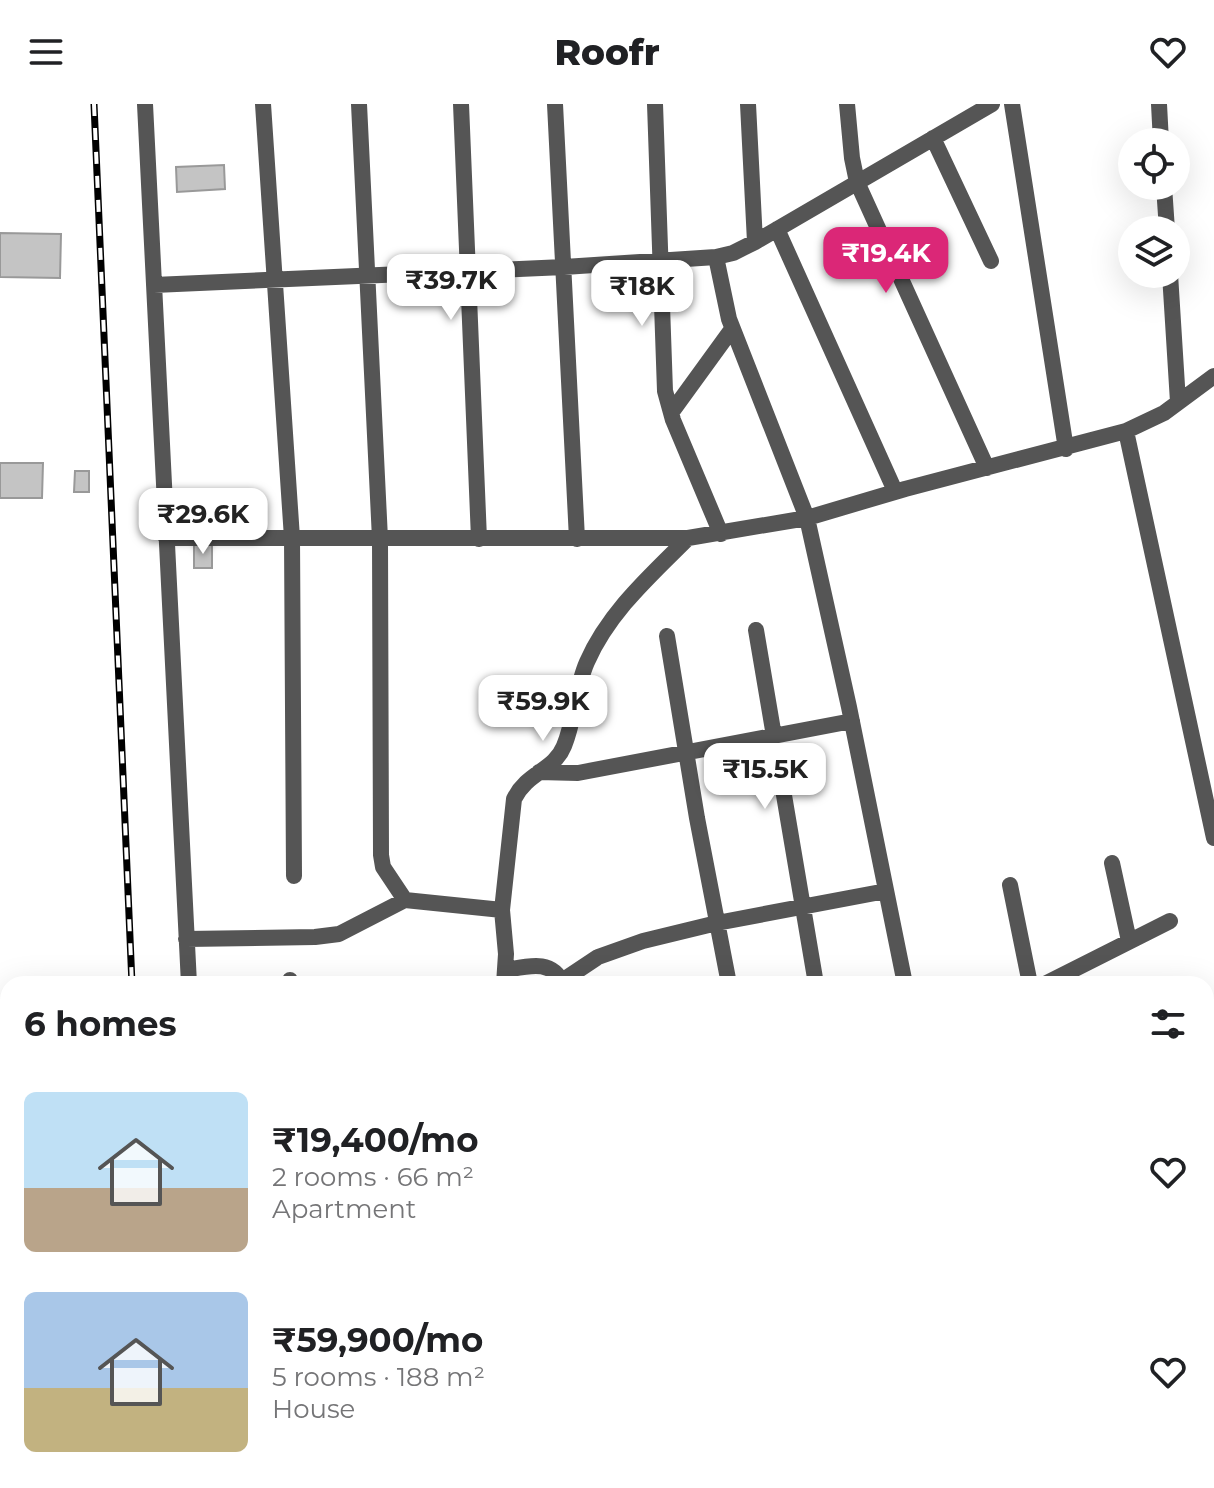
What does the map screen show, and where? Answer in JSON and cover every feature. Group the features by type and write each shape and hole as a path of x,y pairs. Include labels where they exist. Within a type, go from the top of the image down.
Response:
{"street":[{"path":"145,104 188,976"},
{"path":"263,104 292,538 294,876"},
{"path":"359,104 380,539 381,855 383,867 405,900"},
{"path":"461,104 479,539"},
{"path":"555,104 577,539"},
{"path":"655,104 665,391 671,413 721,534"},
{"path":"748,104 755,242"},
{"path":"847,104 857,182 987,468"},
{"path":"154,285 564,267 716,257 755,242 992,104"},
{"path":"1012,104 1066,449"},
{"path":"1159,104 1160,128"},
{"path":"933,138 991,261"},
{"path":"777,229 895,491"},
{"path":"716,257 732,329 807,518 903,976"},
{"path":"1171,288 1178,402"},
{"path":"671,413 732,329"},
{"path":"166,538 577,539 688,538 721,534 807,518 895,491 1126,431 1164,413 1214,376"},
{"path":"1126,431 1214,838"},
{"path":"505,976 502,910 514,799 520,785 558,757 564,746 587,663 611,621 624,603 688,538"},
{"path":"756,630 815,976"},
{"path":"667,636 727,976"},
{"path":"539,772 578,773 852,721"},
{"path":"1112,863 1129,941"},
{"path":"1010,885 1028,976"},
{"path":"571,976 598,957 619,948 717,923 886,891"},
{"path":"186,939 339,934 405,900 502,910"},
{"path":"1061,976 1170,921"},
{"path":"507,976 529,966 549,967 559,976"}],"building":[{"path":"224,165 225,189 177,192 176,167"},
{"path":"0,233 61,234 60,278 0,277"},
{"path":"0,463 43,463 42,498 0,498"},
{"path":"75,471 89,471 89,492 74,492"},
{"path":"194,544 212,545 212,568 194,568"}],"railway":[{"path":"94,104 132,976"}]}
